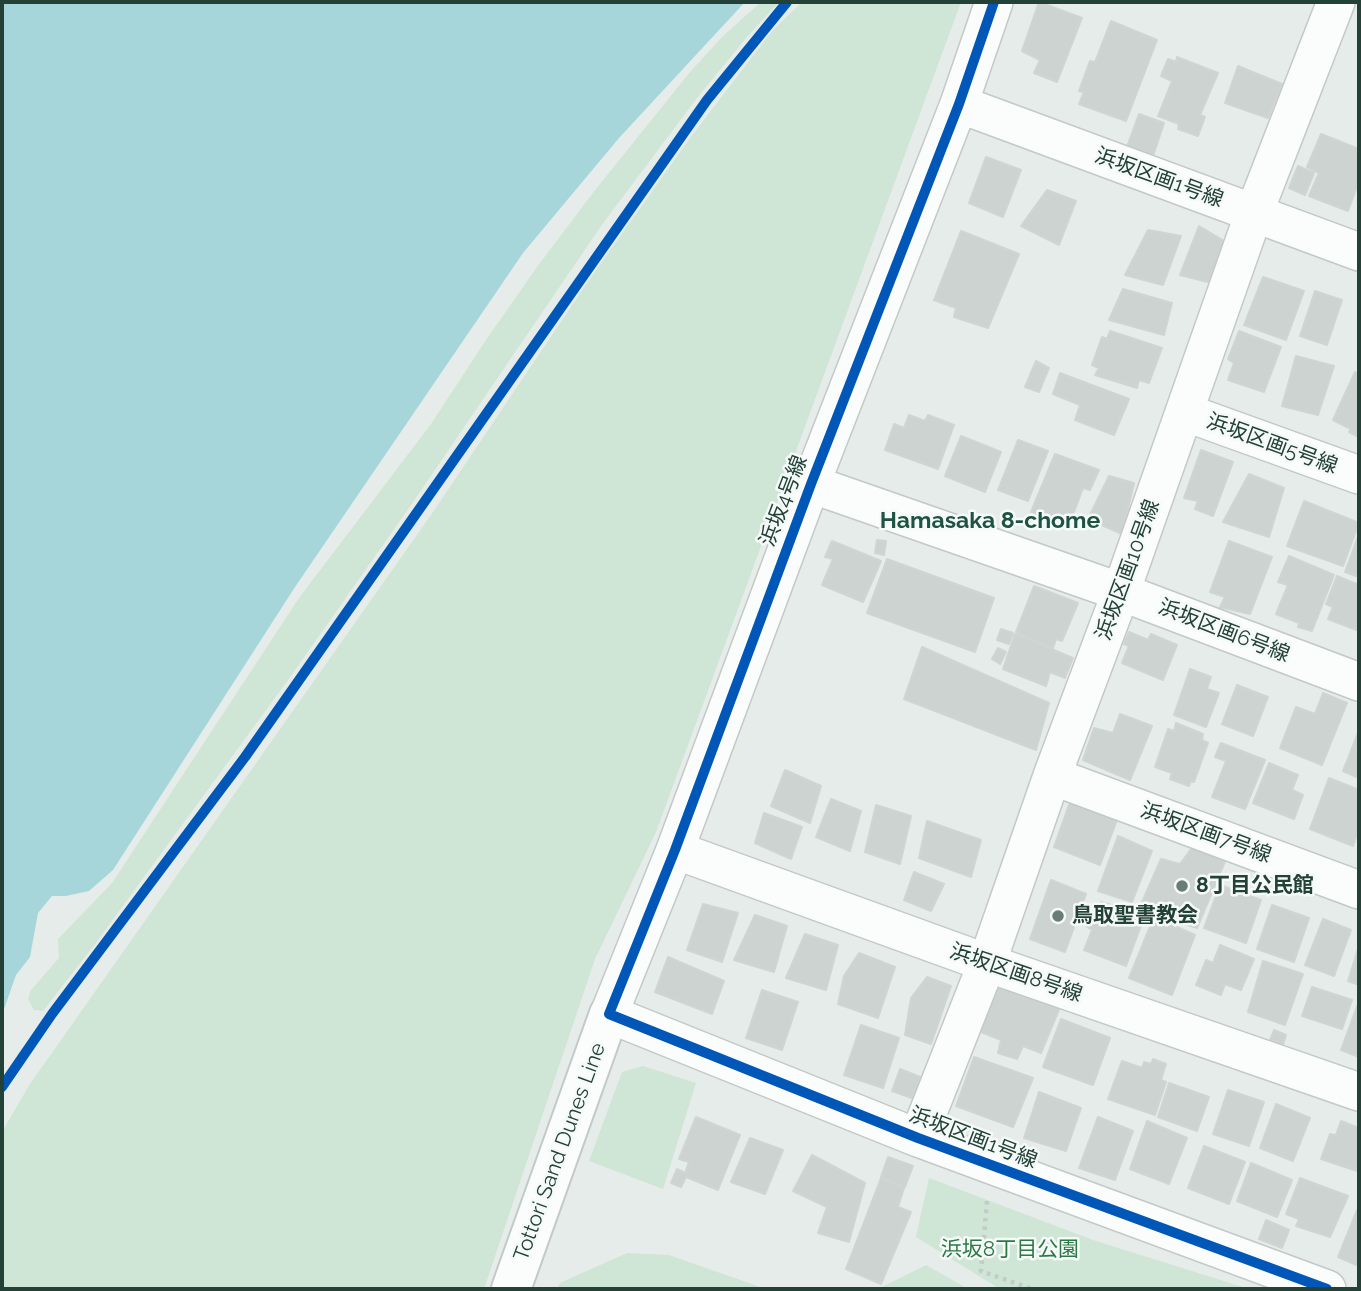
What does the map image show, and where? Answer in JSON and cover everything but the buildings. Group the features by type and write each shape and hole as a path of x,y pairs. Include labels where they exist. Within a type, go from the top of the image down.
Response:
{"main road":[{"name":"Tottori Sand Dunes Line","path":"511,1289 609,1014"}],"street":[{"name":"浜坂4号線","path":"609,1014 675,850 811,484 959,104 993,2"},
{"name":"浜坂区画10号線","path":"918,1138 987,963 1254,213 1336,2"},
{"name":"浜坂区画1号線","path":"959,104 1359,252"},
{"name":"浜坂区画5号線","path":"1184,412 1359,475"},
{"name":"浜坂区画6号線","path":"811,484 1121,592 1359,681"},
{"name":"浜坂区画7号線","path":"1052,776 1359,890"},
{"name":"浜坂区画8号線","path":"675,850 987,963 1359,1092"},
{"name":"浜坂区画1号線","path":"609,1014 918,1138 1327,1289"}],"path":[{"path":"2,1087 52,1014 252,747 707,100 788,2"},
{"path":"977,1194 999,1203"},
{"path":"987,1200 981,1271 1032,1289"}],"green space":[{"path":"761,2 779,2 697,98 601,226 288,680 95,944 43,1011 34,1010 28,999 31,990 59,958 58,939 112,883 299,598 431,424 537,267 690,72 723,36"},
{"path":"802,2 961,2 656,832 595,959 484,1289 2,1289 2,1137 3,1130 30,1084 431,515 589,280 690,138 772,31"},
{"path":"643,1066 696,1083 663,1189 589,1161 622,1072"},
{"name":"浜坂8丁目公園","path":"929,1178 1093,1240 1249,1289 1000,1289 916,1237"},
{"path":"627,1253 669,1255 766,1289 557,1289 560,1283"},
{"path":"926,1265 968,1289 878,1289"}],"water":[{"path":"2,2 745,2 619,138 523,253 295,587 113,870 89,891 52,896 38,913 30,957 16,975 2,1015"}],"cycle path":[{"path":"2,1087 52,1014 245,757 707,100 787,2"},
{"path":"994,2 959,104 811,484 675,850 609,1014 918,1138 1327,1289"}],"place":[{"name":"8丁目公民館","path":"1182,886"},
{"name":"鳥取聖書教会","path":"1058,916"}],"district":[{"name":"Hamasaka 8-chome","path":"990,521"}]}
